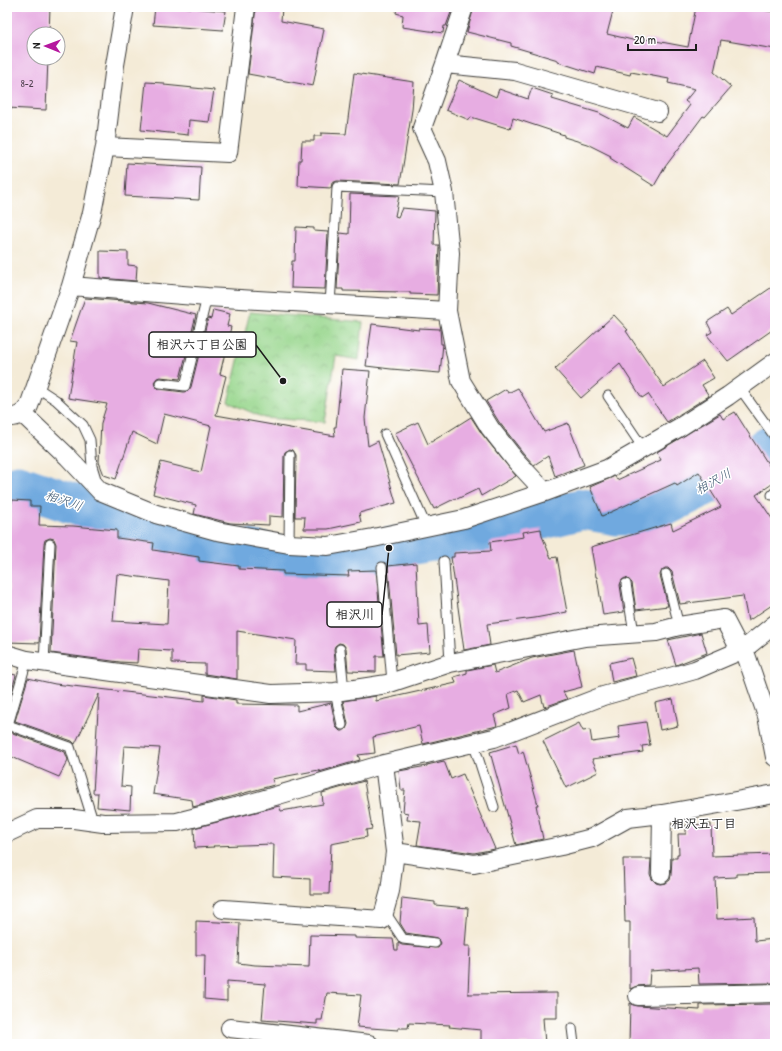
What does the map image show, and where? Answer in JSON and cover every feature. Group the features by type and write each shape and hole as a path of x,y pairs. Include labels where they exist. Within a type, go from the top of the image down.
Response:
{"street":[{"path":"125,7 115,66 105,147 92,213 71,286 29,406 15,416 68,457 100,491 156,514 217,531 289,544 328,546 464,518 545,492 607,469 680,427 775,362"},
{"path":"105,147 228,153 246,7"},
{"path":"464,7 422,128 437,161 444,192 450,253 447,311 461,381 490,428 516,461 545,492"},
{"path":"445,64 515,71 658,112"},
{"path":"71,286 207,297 447,311"},
{"path":"7,654 36,661 271,694 340,692 392,682 450,662 585,638 656,632 679,626 724,619 736,642 744,649 767,716 775,757"},
{"path":"7,833 37,819 74,819 103,823 178,822 250,803 384,764 494,738 603,696 695,670 744,649 775,624"},
{"path":"223,909 382,920 390,890 395,852 384,764"},
{"path":"395,852 474,864 592,838 628,818 662,814 775,794"},
{"path":"661,874 662,814"},
{"path":"638,996 775,993"},
{"path":"230,1028 370,1044"}],"lane":[{"path":"330,305 337,187 444,192"},
{"path":"160,383 185,386 207,297"},
{"path":"36,387 56,400 83,425 90,440 92,466 100,491"},
{"path":"739,387 774,436"},
{"path":"608,396 643,448"},
{"path":"385,434 426,526"},
{"path":"289,544 290,455"},
{"path":"50,544 36,661 8,725 70,746 93,821"},
{"path":"444,561 450,662"},
{"path":"382,567 392,682"},
{"path":"666,574 679,626"},
{"path":"626,584 634,633"},
{"path":"340,649 342,725"},
{"path":"473,742 494,807"},
{"path":"384,910 403,938 435,943"},
{"path":"572,1028 574,1044"}],"green space":[{"path":"250,312 363,322 359,360 336,356 325,422 264,418 228,402"}],"building":[{"path":"7,7 50,7 49,26 26,26 26,66 48,66 46,110 7,108"},
{"path":"155,7 179,7 226,11 223,30 153,25"},
{"path":"256,7 282,7 281,21 324,29 313,86 248,74"},
{"path":"397,7 453,7 446,26 444,26 443,33 402,27 403,15 396,13"},
{"path":"474,7 614,7 607,34 645,43 645,39 688,47 696,7 742,7 775,12 775,49 721,40 714,72 731,87 705,117 703,116 665,167 654,186 610,158 611,156 587,144 564,137 564,135 513,118 510,129 471,117 469,120 446,110 459,80 496,97 499,89 528,99 532,88 553,95 552,99 599,113 628,128 634,117 667,136 690,105 685,101 695,89 668,83 669,79 631,72 630,75 597,67 595,74 558,62 558,60 511,46 511,43 467,32"},
{"path":"354,73 414,82 412,110 400,184 337,181 332,183 331,188 298,186 299,160 301,160 302,141 314,141 314,136 321,136 321,133 346,134"},
{"path":"146,82 214,90 209,122 189,120 188,135 141,130"},
{"path":"127,163 201,167 199,200 125,196"},
{"path":"350,194 399,196 395,216 398,217 402,208 435,211 434,245 439,245 437,295 410,294 410,292 343,291 343,289 337,289 340,233 349,234"},
{"path":"296,227 314,228 314,231 328,232 325,289 291,288 292,261 295,261"},
{"path":"100,251 128,252 128,265 137,266 136,281 100,278"},
{"path":"775,285 775,328 728,361 707,335 712,332 707,322 727,309 731,315"},
{"path":"85,298 148,303 196,315 180,379 160,377 154,382 155,386 159,389 184,392 189,390 191,387 208,318 211,319 213,310 230,314 227,326 231,327 220,374 226,376 216,415 335,436 334,427 336,427 342,369 370,371 365,418 368,446 378,441 396,503 359,513 361,522 328,529 304,529 305,517 295,517 296,455 293,450 290,449 285,452 284,455 283,517 269,516 269,525 230,523 194,514 196,505 153,494 161,462 201,472 211,426 164,414 157,444 132,432 116,479 104,475 99,462 101,423 107,404 68,398 77,342 70,341"},
{"path":"614,315 628,330 626,331 664,387 703,361 714,378 702,385 709,396 667,422 648,394 642,398 620,364 581,398 555,369"},
{"path":"372,324 419,330 419,328 440,329 441,344 443,344 440,373 366,366"},
{"path":"518,388 544,432 568,423 584,465 555,476 548,456 534,465 524,454 499,422 486,401 506,389 508,393"},
{"path":"735,412 775,475 775,482 756,495 775,523 775,603 748,621 743,596 680,604 672,572 668,568 665,568 662,570 660,575 668,606 636,610 632,583 625,578 622,580 620,585 624,612 603,615 591,547 671,523 673,530 721,507 699,472 677,486 675,483 602,516 590,487 615,476 617,480 661,460 657,452 720,414 723,419"},
{"path":"471,417 482,434 516,476 481,496 478,489 434,509 395,433 418,422 428,444"},
{"path":"12,500 30,501 30,506 40,506 39,525 117,530 117,538 154,543 153,550 199,557 199,561 239,566 239,569 283,571 283,574 349,576 348,571 376,570 384,656 376,656 376,672 348,671 346,648 343,644 339,643 334,649 336,671 306,670 306,664 295,664 296,640 237,631 237,679 205,674 205,664 172,663 172,651 138,649 137,663 51,653 56,544 54,539 50,538 45,540 44,544 39,643 7,642 9,576 7,576 7,544","holes":["117,574 169,581 167,624 113,621"]},
{"path":"541,529 542,536 551,558 557,557 567,612 487,624 490,645 464,650 451,557 454,557 454,553 491,551 490,542 524,537 523,532"},
{"path":"416,563 419,626 428,625 430,652 396,655 388,566"},
{"path":"701,633 707,653 676,665 668,640"},
{"path":"574,650 582,687 563,692 567,699 544,707 541,695 524,702 518,690 508,694 511,708 494,715 497,726 423,744 419,726 373,737 375,753 358,755 360,760 319,772 319,770 272,779 274,785 193,807 192,800 153,794 160,748 124,746 121,786 131,787 130,810 97,807 98,793 93,793 99,694 75,744 72,741 15,721 28,678 55,684 204,701 204,695 236,700 236,704 297,705 297,711 331,703 336,727 340,731 343,731 346,729 348,724 343,701 376,696 376,701 456,683 454,677 467,673 467,670 493,665 495,673 532,658"},
{"path":"631,658 636,676 612,682 609,663"},
{"path":"7,673 16,675 7,707"},
{"path":"673,699 678,726 660,730 655,703"},
{"path":"646,722 650,745 642,746 643,752 592,759 598,772 566,788 543,741 579,723 583,731 590,730 592,742 620,738 618,726"},
{"path":"7,731 65,752 68,760 59,777 7,755"},
{"path":"516,744 519,754 523,751 538,805 536,805 543,839 516,845 490,752"},
{"path":"444,761 451,779 463,774 495,849 474,853 417,845 421,821 407,820 408,813 403,812 405,790 401,790 399,771"},
{"path":"364,781 372,829 366,830 367,837 331,844 329,894 310,894 310,879 273,877 274,844 195,848 194,828 279,806 281,811 323,804 322,793"},
{"path":"711,824 712,856 775,854 775,873 736,874 736,877 715,878 717,919 754,917 755,941 775,939 775,983 699,984 698,968 650,971 649,985 637,986 630,989 630,922 625,922 623,859 651,859 650,874 652,879 656,883 666,883 670,880 672,858 677,858 677,854 679,854 678,834 686,834 686,825"},
{"path":"402,898 435,902 435,905 468,908 465,946 470,946 468,994 557,993 557,1018 543,1018 545,1044 481,1044 481,1030 449,1027 450,1025 409,1023 408,1028 398,1028 398,1030 357,1027 361,995 327,993 322,1020 317,1020 317,1024 262,1020 265,984 227,981 227,1001 204,999 205,955 196,955 196,921 240,923 238,963 255,965 309,967 310,935 393,939 395,950 398,950 398,943 402,945 438,948 441,943 438,938 406,933 400,923"},
{"path":"630,1003 638,1006 700,1010 700,1005 775,1004 775,1044 629,1044"}],"waterway":[{"name":"相沢川","path":"18,485 159,533 311,562 346,561 389,548 494,531 582,509 617,515 647,515 716,480 775,443"}],"place":[{"name":"相沢六丁目公園","path":"283,381"},
{"name":"相沢川","path":"389,548"}],"district":[{"name":"相沢五丁目","path":"704,823"}]}
